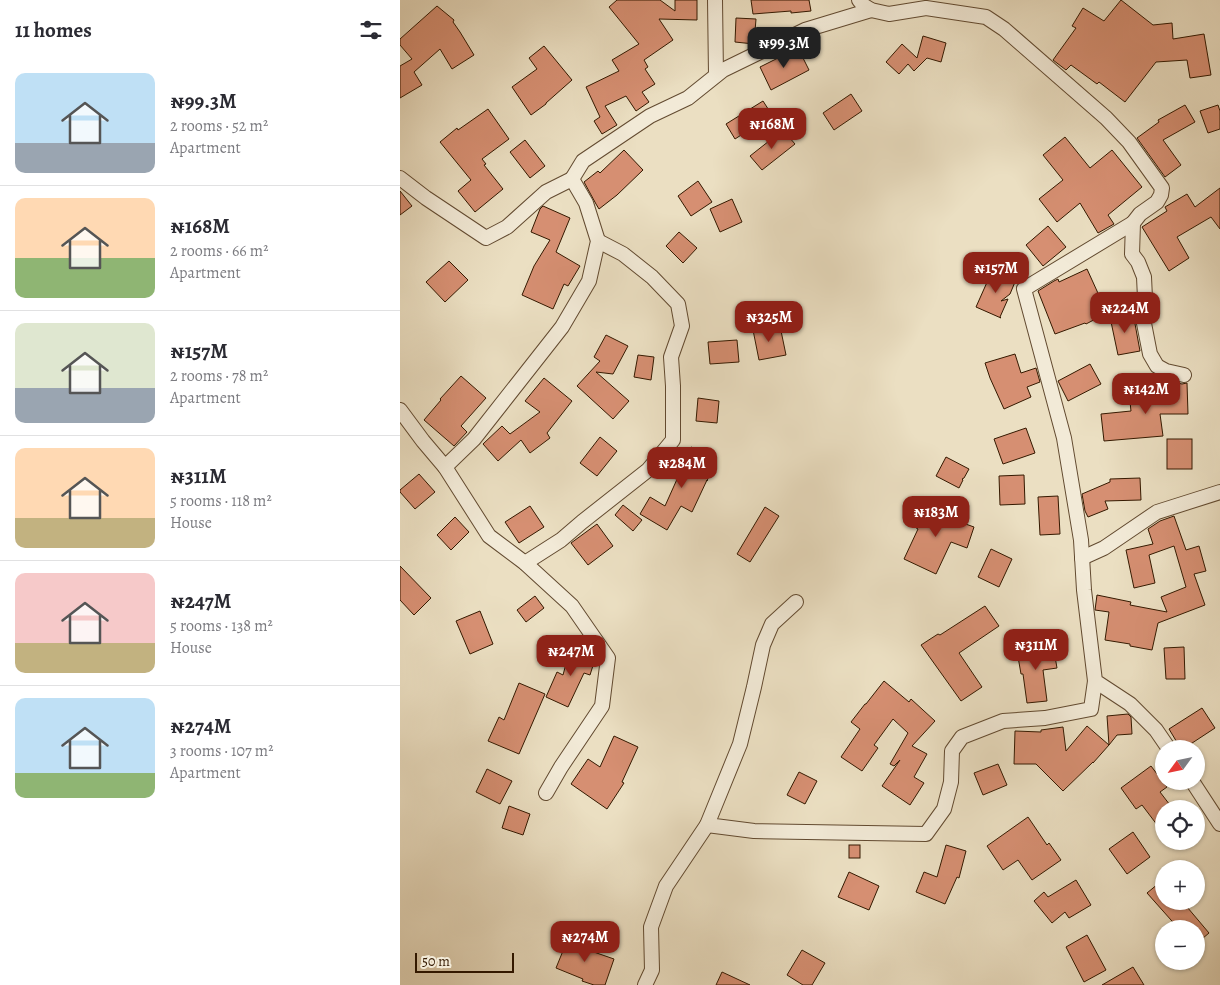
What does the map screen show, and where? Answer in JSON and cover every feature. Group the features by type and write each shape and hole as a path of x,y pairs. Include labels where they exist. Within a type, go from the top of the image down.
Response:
{"street":[{"path":"715,0 716,75"},
{"path":"706,825 754,831 926,834 944,809 951,782 952,752 962,737 1003,721 1045,718 1091,709 1095,681 1084,590 1081,540 1064,438 1024,289 1133,223 1140,214 1157,202 1162,188 1128,142 1106,118 1004,29 986,17 926,8 889,14 871,10 859,0"},
{"path":"400,178 426,198 486,238 507,227 546,192 572,179 583,161 650,116 688,98 723,70 805,30 871,10"},
{"path":"445,467 474,439 562,327 589,280 598,241 586,203 572,179"},
{"path":"1133,223 1132,254 1138,262 1144,277 1145,298 1140,308 1150,354 1157,366 1166,372 1184,375"},
{"path":"525,563 561,540 648,470 673,440 673,386 670,357 682,326 678,304 652,277 623,254 598,241"},
{"path":"400,410 445,467 489,536 525,563 572,606 608,658 602,706 546,793"},
{"path":"1082,558 1104,548 1157,512 1220,492"},
{"path":"645,985 652,970 651,927 666,886 706,825 740,744 763,645 772,624 796,602"},
{"path":"1095,681 1130,704 1156,730 1163,740"},
{"path":"1198,790 1220,824"}],"building":[{"path":"617,0 660,0 675,11 675,0 697,0 697,20 659,19 673,40 644,60 648,67 645,69 655,84 642,92 649,102 636,111 626,96 605,106 617,125 602,134 594,121 600,117 586,87 619,71 612,60 639,44 609,7"},
{"path":"751,0 809,0 811,11 753,14"},
{"path":"1121,0 1153,25 1172,23 1173,39 1204,34 1211,75 1190,78 1187,60 1156,62 1125,102 1099,82 1097,84 1071,65 1066,70 1053,60 1076,28 1072,26 1083,8 1104,21"},
{"path":"437,6 454,20 453,22 474,55 452,69 440,49 414,72 422,85 400,98 400,66 412,59 400,45 400,39"},
{"path":"736,18 756,19 754,44 735,42"},
{"path":"923,36 946,43 941,62 927,58 914,71 908,64 899,74 886,62 902,44 917,58"},
{"path":"544,46 572,80 531,115 512,87 537,69 529,58"},
{"path":"798,48 809,70 771,90 760,67"},
{"path":"851,94 862,111 834,130 823,113"},
{"path":"763,101 772,115 735,139 726,124"},
{"path":"1185,105 1195,122 1163,140 1181,165 1165,177 1137,138 1159,122 1158,120"},
{"path":"1218,105 1220,129 1208,133 1200,111"},
{"path":"488,109 509,139 482,159 486,164 484,165 503,189 475,212 458,191 471,180 440,142 457,128 458,130"},
{"path":"783,130 795,144 762,170 750,156"},
{"path":"1065,137 1090,168 1112,150 1142,187 1108,215 1114,224 1098,233 1080,203 1057,222 1039,199 1063,180 1043,155"},
{"path":"525,140 545,166 530,178 510,152"},
{"path":"624,150 643,170 599,209 584,182 598,171 600,173"},
{"path":"698,181 712,202 691,216 678,196"},
{"path":"1220,188 1220,229 1211,217 1177,237 1189,258 1169,271 1142,227 1167,211 1165,207 1187,194 1195,207"},
{"path":"400,191 412,206 400,215"},
{"path":"732,199 742,222 720,232 710,209"},
{"path":"543,206 570,218 556,252 580,266 568,286 564,284 553,309 522,295 534,266 550,240 531,232"},
{"path":"1048,226 1066,247 1043,266 1026,245"},
{"path":"679,232 697,248 683,263 666,246"},
{"path":"449,261 468,280 445,302 426,282"},
{"path":"1087,269 1107,313 1086,324 1055,334 1038,291 1058,279 1059,282"},
{"path":"992,271 1015,282 1010,294 1001,301 1008,299 1001,318 976,307"},
{"path":"1133,313 1140,351 1118,355 1110,317"},
{"path":"780,326 786,355 759,360 753,330"},
{"path":"606,335 628,346 613,374 596,372 629,401 613,419 577,386 600,361 594,357"},
{"path":"737,340 739,362 710,364 708,342"},
{"path":"1015,354 1021,373 1036,368 1040,382 1027,387 1031,397 1004,409 985,363"},
{"path":"638,355 654,357 651,380 634,377"},
{"path":"1090,364 1101,384 1068,401 1058,381"},
{"path":"461,376 486,398 461,426 467,432 454,446 424,420"},
{"path":"544,378 572,401 547,433 550,438 530,453 521,440 498,461 483,444 502,426 510,434 540,412 525,401"},
{"path":"1164,380 1182,384 1187,383 1188,414 1160,414 1163,436 1104,441 1101,414 1131,411 1130,402 1165,398"},
{"path":"698,398 719,401 717,423 696,421"},
{"path":"1026,428 1035,453 1003,464 994,439"},
{"path":"600,437 617,451 597,476 580,463"},
{"path":"1167,439 1192,439 1192,469 1167,469"},
{"path":"691,447 716,457 692,512 681,506 667,530 640,514 650,497 665,506"},
{"path":"946,457 969,469 962,479 959,488 936,476"},
{"path":"419,474 435,492 415,509 400,490"},
{"path":"1024,475 1025,504 1000,505 999,476"},
{"path":"1140,478 1141,500 1105,501 1108,509 1088,517 1082,494 1110,482 1110,479"},
{"path":"1058,496 1060,534 1040,535 1038,497"},
{"path":"923,504 947,515 946,517 974,527 967,548 951,542 936,574 904,559 918,529 913,526"},
{"path":"623,505 642,520 633,531 615,515"},
{"path":"530,506 544,527 519,543 505,522"},
{"path":"765,507 779,516 750,562 737,554"},
{"path":"1174,516 1186,550 1199,546 1206,571 1194,574 1205,605 1158,623 1152,650 1105,640 1109,612 1095,610 1097,595 1131,602 1130,605 1167,612 1161,597 1186,587 1174,546 1149,555 1155,583 1134,588 1126,550 1153,544 1148,529 1160,521"},
{"path":"455,517 469,532 451,550 437,535"},
{"path":"597,524 613,546 588,565 571,543"},
{"path":"991,549 1012,559 999,587 978,577"},
{"path":"400,566 431,598 414,615 400,600"},
{"path":"535,596 544,608 526,622 517,610"},
{"path":"985,606 999,626 959,653 982,687 961,701 921,645"},
{"path":"480,611 493,644 470,654 456,621"},
{"path":"1053,645 1057,668 1043,670 1047,701 1027,703 1023,674 1021,674 1017,651"},
{"path":"1184,647 1185,679 1166,679 1164,648"},
{"path":"570,649 596,656 590,675 584,673 568,707 546,697 557,672 563,675"},
{"path":"884,681 909,702 911,699 935,721 912,746 927,754 914,777 924,783 910,805 882,786 900,760 894,766 890,764 908,733 893,719 874,745 878,748 862,771 841,757 860,729 851,722"},
{"path":"519,683 545,694 519,754 488,741 499,717 504,720"},
{"path":"1202,708 1215,728 1197,740 1176,740 1169,729"},
{"path":"1128,714 1131,717 1132,734 1117,735 1109,745 1107,716"},
{"path":"1087,726 1109,745 1063,791 1036,764 1014,764 1015,731 1041,732 1041,730 1063,727 1066,751"},
{"path":"614,736 638,747 622,782 624,783 607,809 571,784 588,759 600,767"},
{"path":"998,764 1007,785 983,795 974,773"},
{"path":"1151,766 1155,771 1155,790 1163,790 1160,792 1166,800 1155,800 1155,822 1142,805 1136,809 1121,788"},
{"path":"487,769 512,781 500,804 476,792"},
{"path":"799,772 817,781 805,804 787,795"},
{"path":"509,806 530,814 523,835 502,828"},
{"path":"1028,817 1047,845 1049,843 1061,860 1032,880 1018,860 1003,870 987,846"},
{"path":"1133,832 1150,857 1127,874 1109,849"},
{"path":"849,845 860,845 860,858 849,858"},
{"path":"946,845 966,851 959,878 957,877 945,904 916,892 924,872 937,877"},
{"path":"849,872 879,886 869,910 838,897"},
{"path":"1076,880 1091,905 1069,918 1065,912 1052,923 1034,901 1044,892 1048,897"},
{"path":"1155,886 1155,902 1147,893"},
{"path":"1162,910 1190,910 1198,920 1171,920"},
{"path":"1205,928 1209,933 1205,936"},
{"path":"1087,935 1106,970 1084,982 1066,947"},
{"path":"569,936 590,945 588,950 614,959 605,985 594,985 582,981 583,979 556,968"},
{"path":"802,950 825,963 812,985 803,985 787,975"},
{"path":"1133,967 1144,985 1102,985"},
{"path":"722,972 750,985 716,985"}]}
